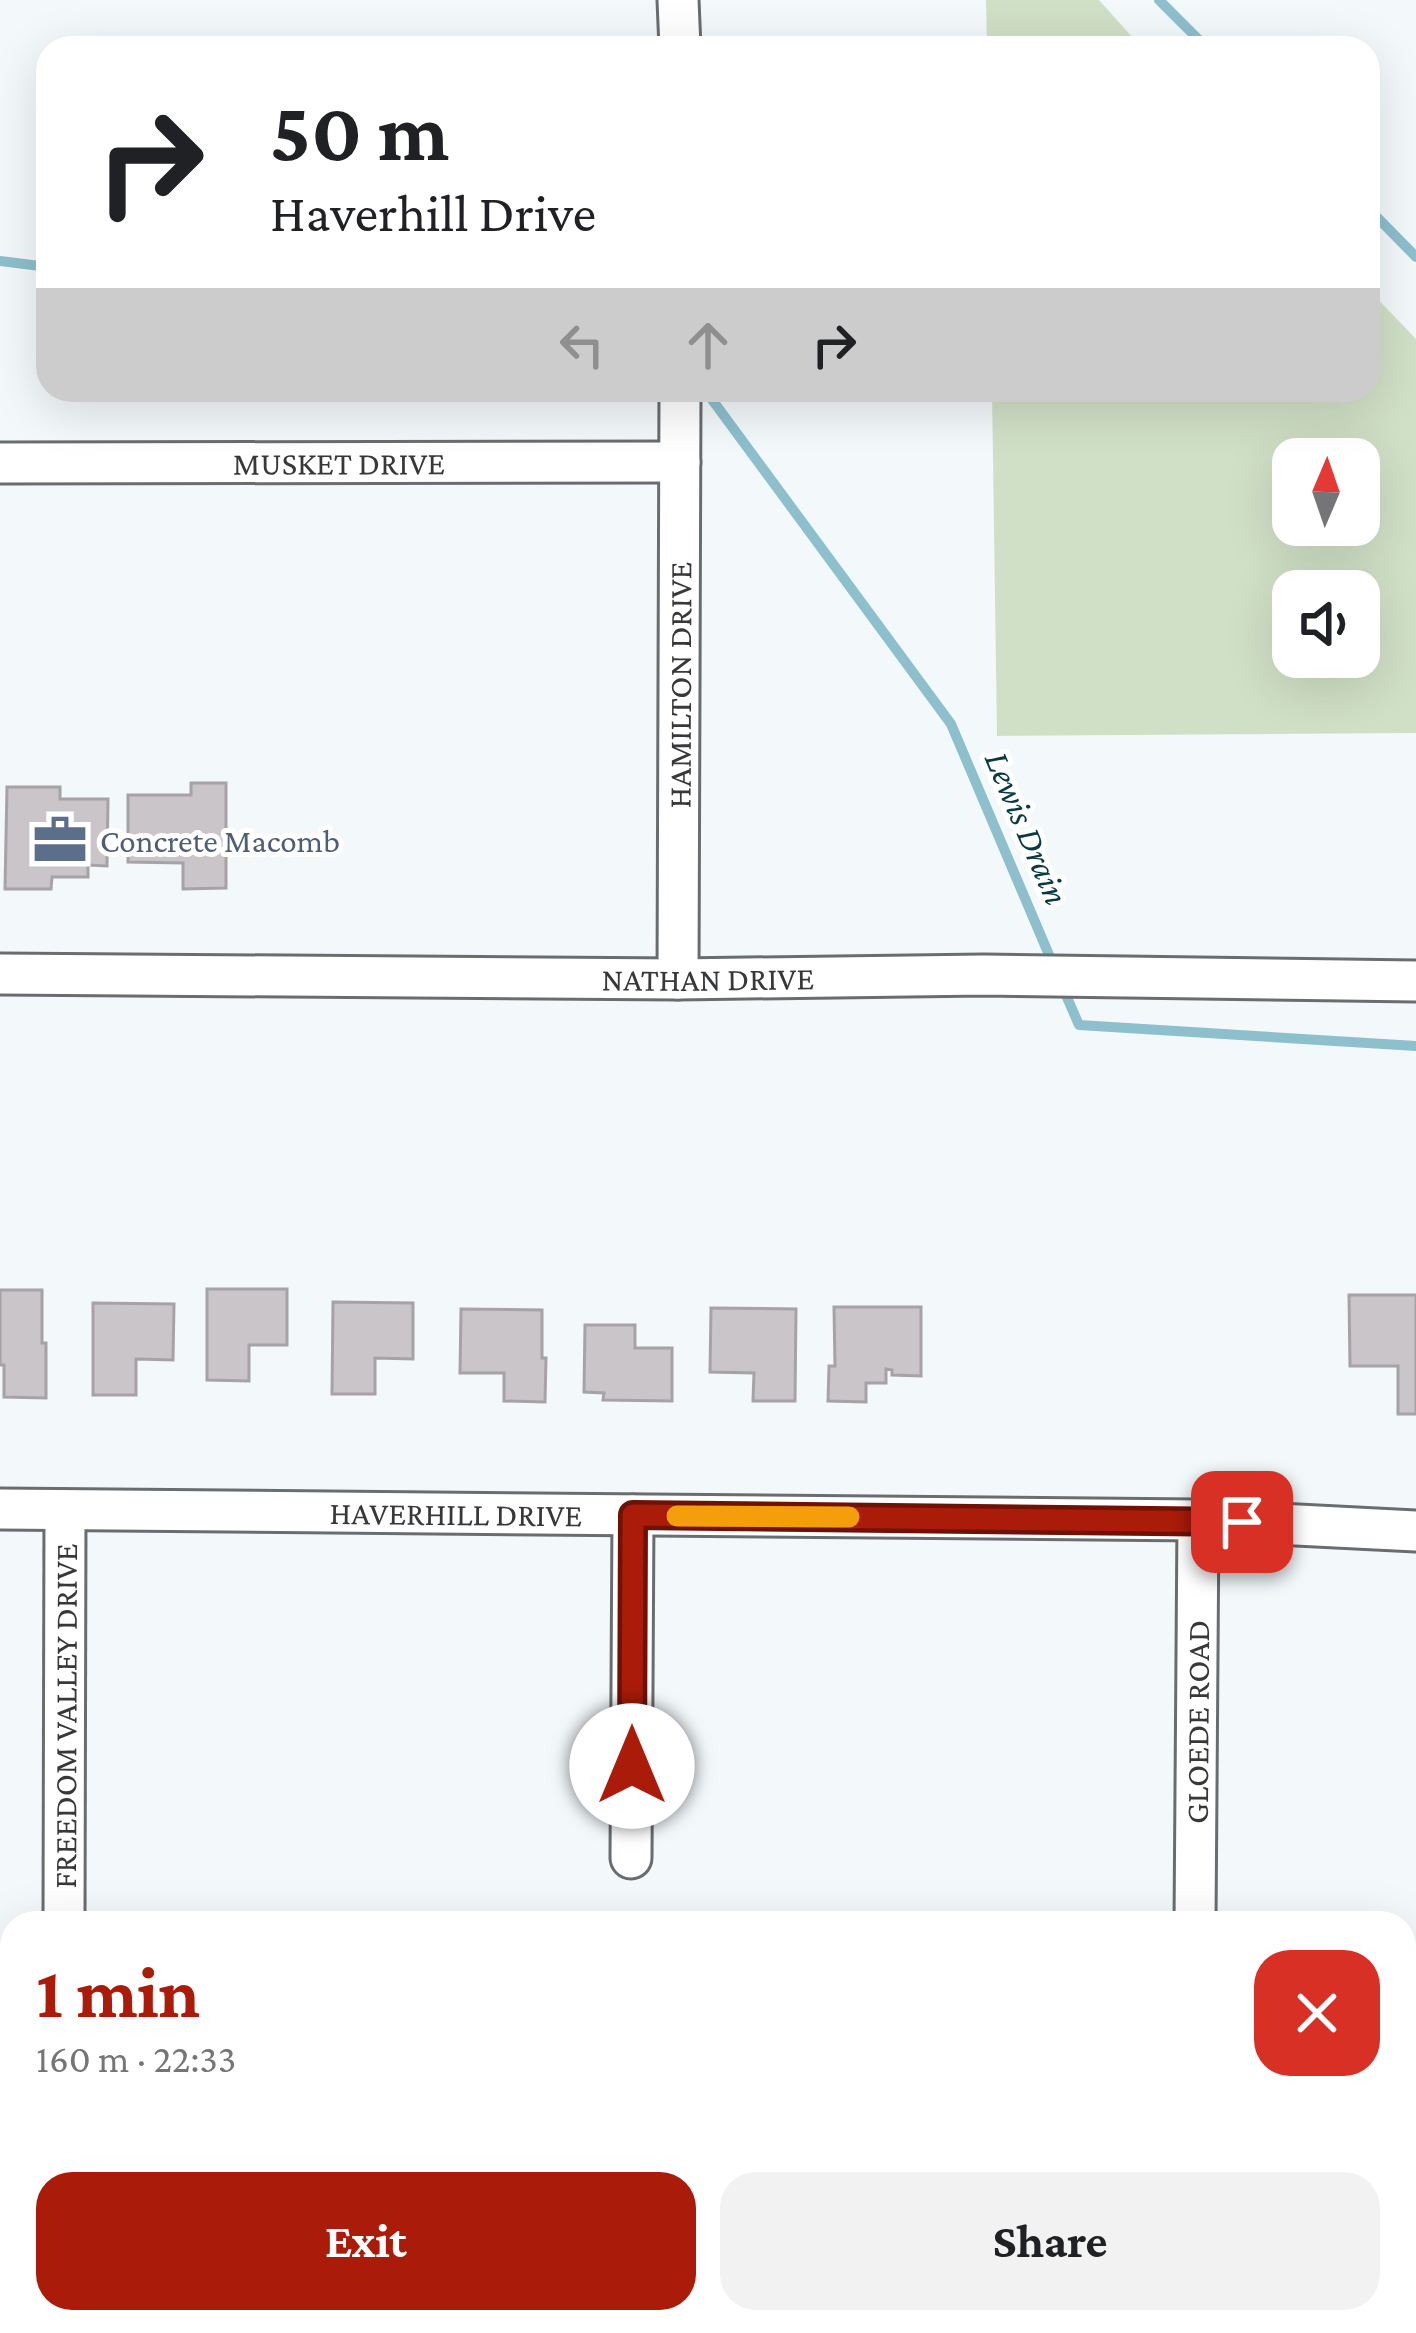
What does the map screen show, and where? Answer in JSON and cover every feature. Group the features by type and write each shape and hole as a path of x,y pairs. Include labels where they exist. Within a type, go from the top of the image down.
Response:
{"street":[{"path":"678,0 680,36"},
{"name":"HAMILTON DRIVE","path":"678,979 680,402"},
{"name":"MUSKET DRIVE","path":"0,464 680,462"},
{"name":"NATHAN DRIVE","path":"0,974 678,979 983,975 1416,982"},
{"name":"HAVERHILL DRIVE","path":"0,1509 1198,1520 1416,1531"},
{"name":"FREEDOM VALLEY DRIVE","path":"64,1911 65,1510"},
{"path":"631,1858 633,1515"},
{"name":"GLOEDE ROAD","path":"1195,1911 1198,1520"}],"green space":[{"path":"986,0 1099,0 1131,36 987,36"},
{"path":"1380,302 1416,339 1416,733 997,736 992,402 1380,402"}],"building":[{"path":"191,783 226,783 226,888 183,889 183,863 128,862 128,795 191,795"},
{"path":"7,787 60,787 60,799 108,799 107,866 88,865 88,877 52,877 51,889 5,889"},
{"path":"207,1289 287,1289 287,1345 249,1345 249,1381 207,1380"},
{"path":"0,1290 42,1290 46,1398 4,1397"},
{"path":"1349,1295 1416,1295 1416,1414 1398,1414 1398,1366 1350,1366"},
{"path":"333,1302 413,1303 413,1359 375,1358 375,1394 332,1394"},
{"path":"93,1303 174,1304 173,1360 136,1359 136,1395 93,1395"},
{"path":"834,1307 921,1307 921,1376 892,1375 886,1369 886,1383 866,1383 866,1402 828,1401 829,1366 835,1366"},
{"path":"711,1308 796,1309 795,1401 753,1401 754,1373 710,1372"},
{"path":"461,1309 542,1310 545,1402 504,1401 504,1373 460,1373"},
{"path":"585,1325 635,1325 635,1348 672,1348 672,1401 603,1400 604,1393 584,1392"}],"waterway":[{"path":"1159,0 1195,36"},
{"path":"1380,220 1416,257"},
{"name":"Lewis Drain","path":"0,261 36,266"},
{"name":"Lewis Drain","path":"714,402 951,724 1055,969"},
{"name":"Lewis Drain","path":"1062,986 1079,1025 1416,1046"}],"slow traffic":[{"path":"677,1516 849,1517"}],"place":[{"name":"Concrete Macomb","path":"60,840"}],"route":[{"path":"632,1766 633,1515 1242,1522"}]}
